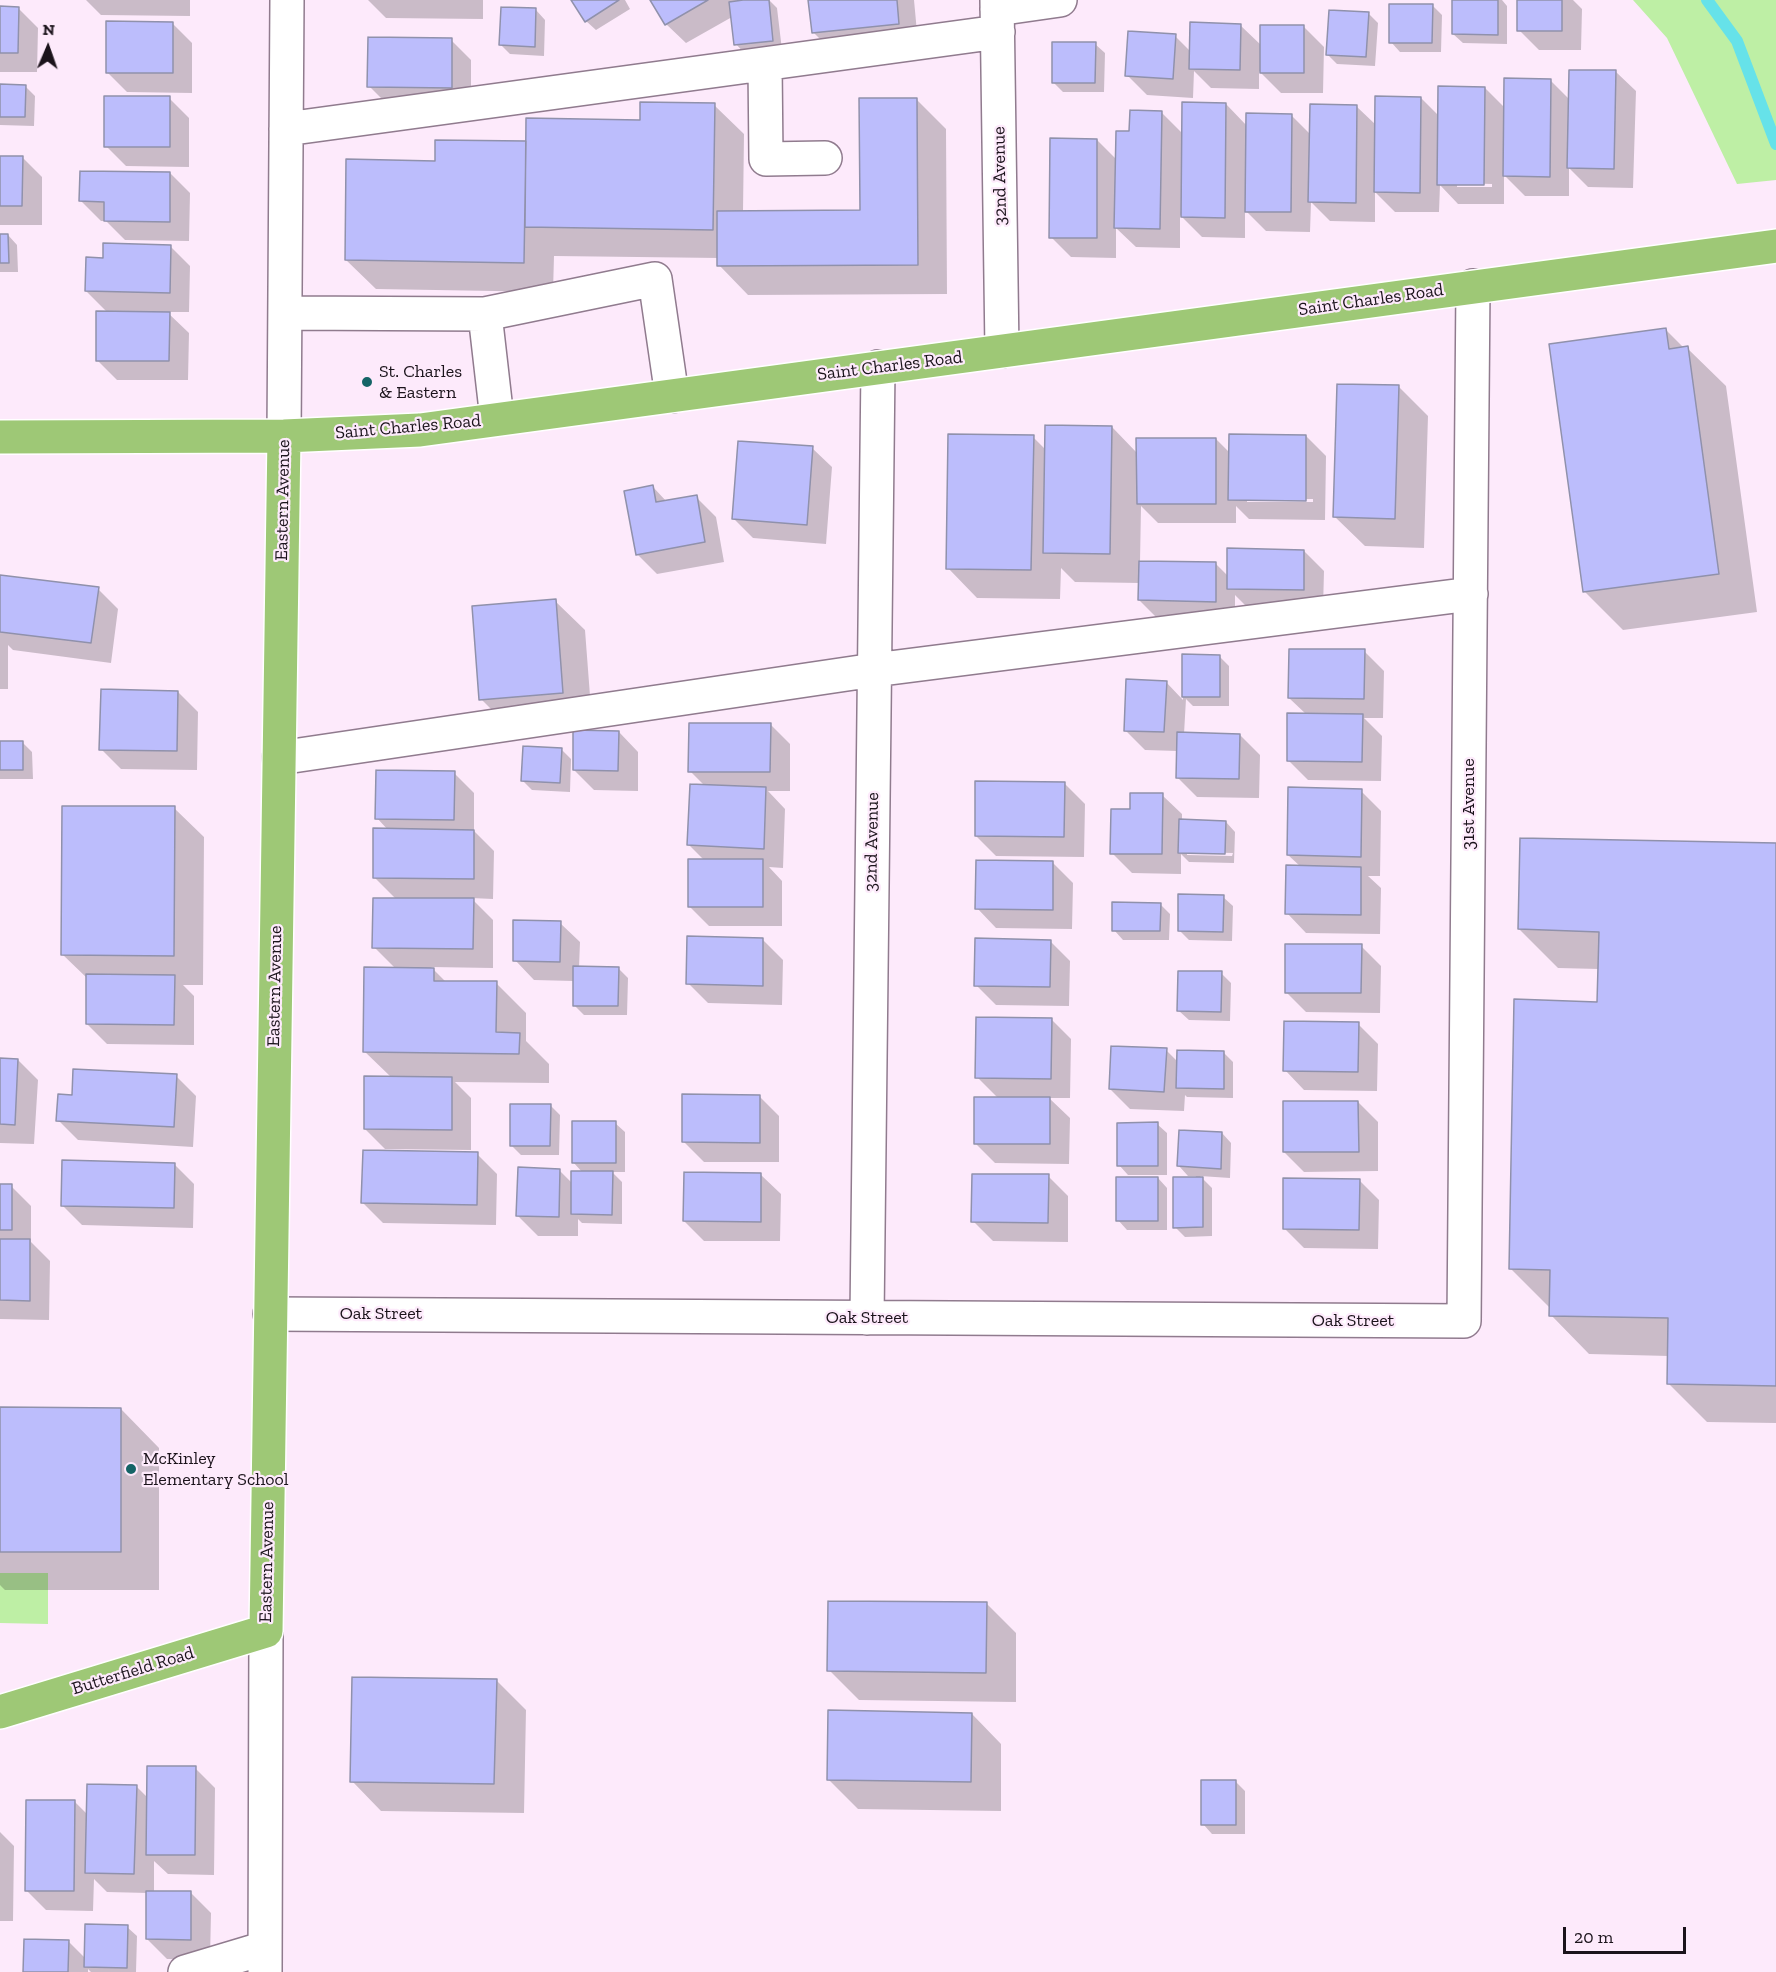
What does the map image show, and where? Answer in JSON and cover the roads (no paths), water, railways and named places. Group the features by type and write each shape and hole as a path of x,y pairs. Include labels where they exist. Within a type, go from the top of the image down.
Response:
{"main road":[{"name":"Saint Charles Road","path":"0,437 284,436 420,430 1776,246"},
{"name":"Eastern Avenue","path":"266,1631 284,436"},
{"name":"Butterfield Road","path":"0,1712 266,1631"}],"street":[{"name":"Eastern Avenue","path":"284,436 287,0"},
{"path":"286,129 765,64 1060,0"},
{"name":"32nd Avenue","path":"998,14 1002,351"},
{"path":"765,64 766,159 825,158"},
{"path":"285,313 485,314 655,279 672,396"},
{"name":"31st Avenue","path":"1464,1322 1473,286"},
{"path":"485,314 497,419"},
{"name":"32nd Avenue","path":"867,1318 878,367"},
{"path":"279,758 874,670 1471,594"},
{"name":"Oak Street","path":"270,1314 1464,1322"},
{"name":"Eastern Avenue","path":"265,1960 266,1631"},
{"path":"185,1972 265,1960"}],"waterway":[{"path":"1707,0 1737,41 1776,144"}],"place":[{"name":"St. Charles & Eastern","path":"367,382"},
{"name":"McKinley Elementary School","path":"131,1469"}]}
